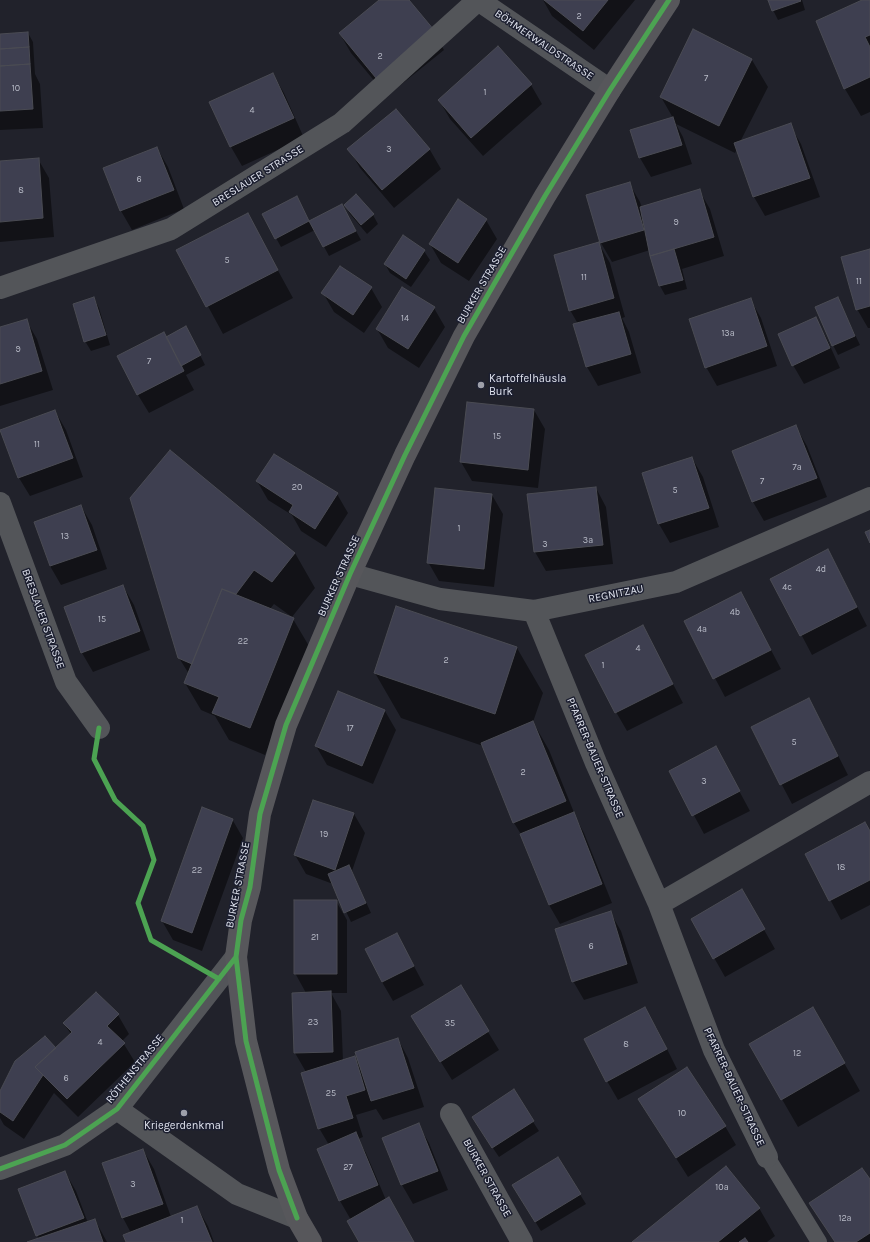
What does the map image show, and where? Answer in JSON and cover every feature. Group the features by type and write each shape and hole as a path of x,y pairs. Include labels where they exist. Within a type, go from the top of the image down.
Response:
{"main road":[{"name":"BURKER STRASSE","path":"311,1242 298,1218 279,1170 246,1041 236,957 241,920 250,887 260,814 286,725 350,574 405,455 464,336 545,196 610,90 669,0"}],"street":[{"name":"BÖHMERWALDSTRASSE","path":"478,0 610,90"},
{"name":"BRESLAUER STRASSE","path":"0,288 171,229 342,123 478,0"},
{"name":"REGNITZAU","path":"350,574 440,599 534,611 676,582 870,498"},
{"name":"BRESLAUER STRASSE","path":"0,503 66,682 99,728"},
{"name":"PFARRER-BAUER-STRASSE","path":"534,611 596,763 659,904 714,1050 768,1157"},
{"path":"659,904 870,782"},
{"name":"RÖTHENSTRASSE","path":"0,1169 65,1144 117,1109 236,957"},
{"name":"RÖTHENSTRASSE","path":"117,1109 236,1194 298,1218"},
{"name":"BURKER STRASSE","path":"451,1114 522,1242"}],"lane":[{"path":"768,1157 819,1242"}],"building":[{"path":"379,0 409,0 434,30 376,78 339,33"},
{"path":"544,0 608,0 583,31"},
{"path":"768,0 800,0 801,1 772,11"},
{"path":"862,0 870,0 870,35 865,37 870,47 870,77 844,89 816,21"},
{"path":"693,29 752,59 719,126 660,97"},
{"path":"28,32 29,47 0,49 0,34"},
{"path":"498,46 532,84 471,138 438,100"},
{"path":"29,47 30,64 0,66 0,49"},
{"path":"30,64 33,109 0,111 0,66"},
{"path":"273,73 294,118 230,147 209,102"},
{"path":"396,109 430,149 382,190 347,149"},
{"path":"673,117 682,145 639,158 630,130"},
{"path":"791,123 810,178 753,197 734,143"},
{"path":"157,147 174,190 120,211 103,168"},
{"path":"39,158 43,218 0,222 0,161"},
{"path":"630,182 644,230 600,243 586,195"},
{"path":"700,189 714,237 650,256 640,207"},
{"path":"356,194 374,214 361,225 344,205"},
{"path":"297,196 309,221 275,239 262,214"},
{"path":"458,199 487,219 458,263 429,244"},
{"path":"342,204 356,231 323,247 309,221"},
{"path":"248,213 278,270 206,307 176,250"},
{"path":"403,235 425,250 406,279 384,264"},
{"path":"599,242 614,298 569,311 554,255"},
{"path":"674,249 683,280 659,286 650,256"},
{"path":"870,249 870,306 856,310 841,257"},
{"path":"340,266 372,287 353,315 321,293"},
{"path":"402,287 435,307 408,349 376,329"},
{"path":"94,297 106,335 84,342 73,304"},
{"path":"838,297 855,336 832,346 815,307"},
{"path":"751,298 767,346 705,368 689,319"},
{"path":"619,312 631,354 586,367 573,324"},
{"path":"816,317 830,348 792,366 778,334"},
{"path":"27,319 42,371 0,384 0,327"},
{"path":"186,326 201,355 181,366 166,337"},
{"path":"164,332 184,371 137,395 117,356"},
{"path":"467,402 534,409 528,470 460,462"},
{"path":"55,410 73,458 18,478 0,430"},
{"path":"796,425 817,478 752,502 732,451"},
{"path":"170,450 295,553 272,582 254,570 236,594 222,589 192,664 178,658 130,498"},
{"path":"274,454 338,493 315,529 289,512 293,505 256,481"},
{"path":"692,457 709,508 658,524 642,473"},
{"path":"596,487 603,545 534,552 527,494"},
{"path":"435,488 492,494 484,569 427,563"},
{"path":"81,505 97,550 50,566 34,522"},
{"path":"870,530 870,543 865,532"},
{"path":"828,549 857,607 800,636 770,579"},
{"path":"123,585 140,631 81,653 64,607"},
{"path":"222,589 294,618 250,728 212,713 219,697 184,683"},
{"path":"741,592 771,650 713,679 684,621"},
{"path":"396,606 517,647 495,714 374,673"},
{"path":"643,625 673,684 615,713 585,655"},
{"path":"338,691 385,710 362,766 315,746"},
{"path":"809,698 838,756 780,785 751,727"},
{"path":"533,721 566,801 513,823 481,743"},
{"path":"716,746 740,791 692,816 669,771"},
{"path":"313,800 354,813 335,870 294,855"},
{"path":"202,807 233,819 192,933 161,921"},
{"path":"574,812 602,884 549,905 520,834"},
{"path":"865,822 870,831 870,880 829,901 805,854"},
{"path":"349,865 366,903 344,913 328,874"},
{"path":"742,889 765,929 713,959 691,919"},
{"path":"294,900 337,900 337,974 294,974"},
{"path":"611,911 627,964 572,982 555,929"},
{"path":"397,933 414,966 382,982 365,949"},
{"path":"461,985 489,1031 440,1062 411,1016"},
{"path":"331,991 333,1052 294,1053 292,993"},
{"path":"96,992 119,1014 107,1026 125,1043 67,1099 35,1067 72,1032 63,1023"},
{"path":"645,1007 667,1049 606,1082 584,1039"},
{"path":"813,1007 845,1063 781,1100 749,1044"},
{"path":"45,1036 56,1048 35,1067 43,1075 13,1121 0,1112 0,1091 15,1061"},
{"path":"398,1038 414,1088 371,1101 355,1052"},
{"path":"355,1056 365,1090 346,1096 353,1118 318,1129 301,1073"},
{"path":"687,1067 726,1126 676,1158 638,1099"},
{"path":"514,1089 534,1121 492,1148 472,1117"},
{"path":"419,1123 438,1171 401,1185 382,1138"},
{"path":"356,1132 378,1185 339,1201 317,1149"},
{"path":"143,1149 163,1204 122,1218 102,1163"},
{"path":"558,1157 581,1194 535,1222 512,1185"},
{"path":"726,1166 760,1208 718,1242 632,1242"},
{"path":"862,1168 870,1179 870,1233 856,1242 835,1242 809,1203"},
{"path":"65,1171 84,1218 36,1236 18,1189"},
{"path":"389,1197 414,1242 359,1242 347,1221"},
{"path":"197,1206 212,1242 126,1242 123,1235"},
{"path":"95,1219 103,1242 27,1242"},
{"path":"745,1238 748,1242 739,1242"}],"cycle path":[{"path":"297,1218 279,1170 246,1041 236,957 241,920 250,887 260,814 286,725 350,574 405,455 464,336 545,196 610,90 669,0"},
{"path":"99,728 94,759 115,800 143,826 154,860 138,903 151,940 219,979"},
{"path":"0,1169 65,1145 117,1109 236,957"}],"place":[{"name":"Kartoffelhäusla Burk","path":"481,385"},
{"name":"Kriegerdenkmal","path":"184,1113"}]}
